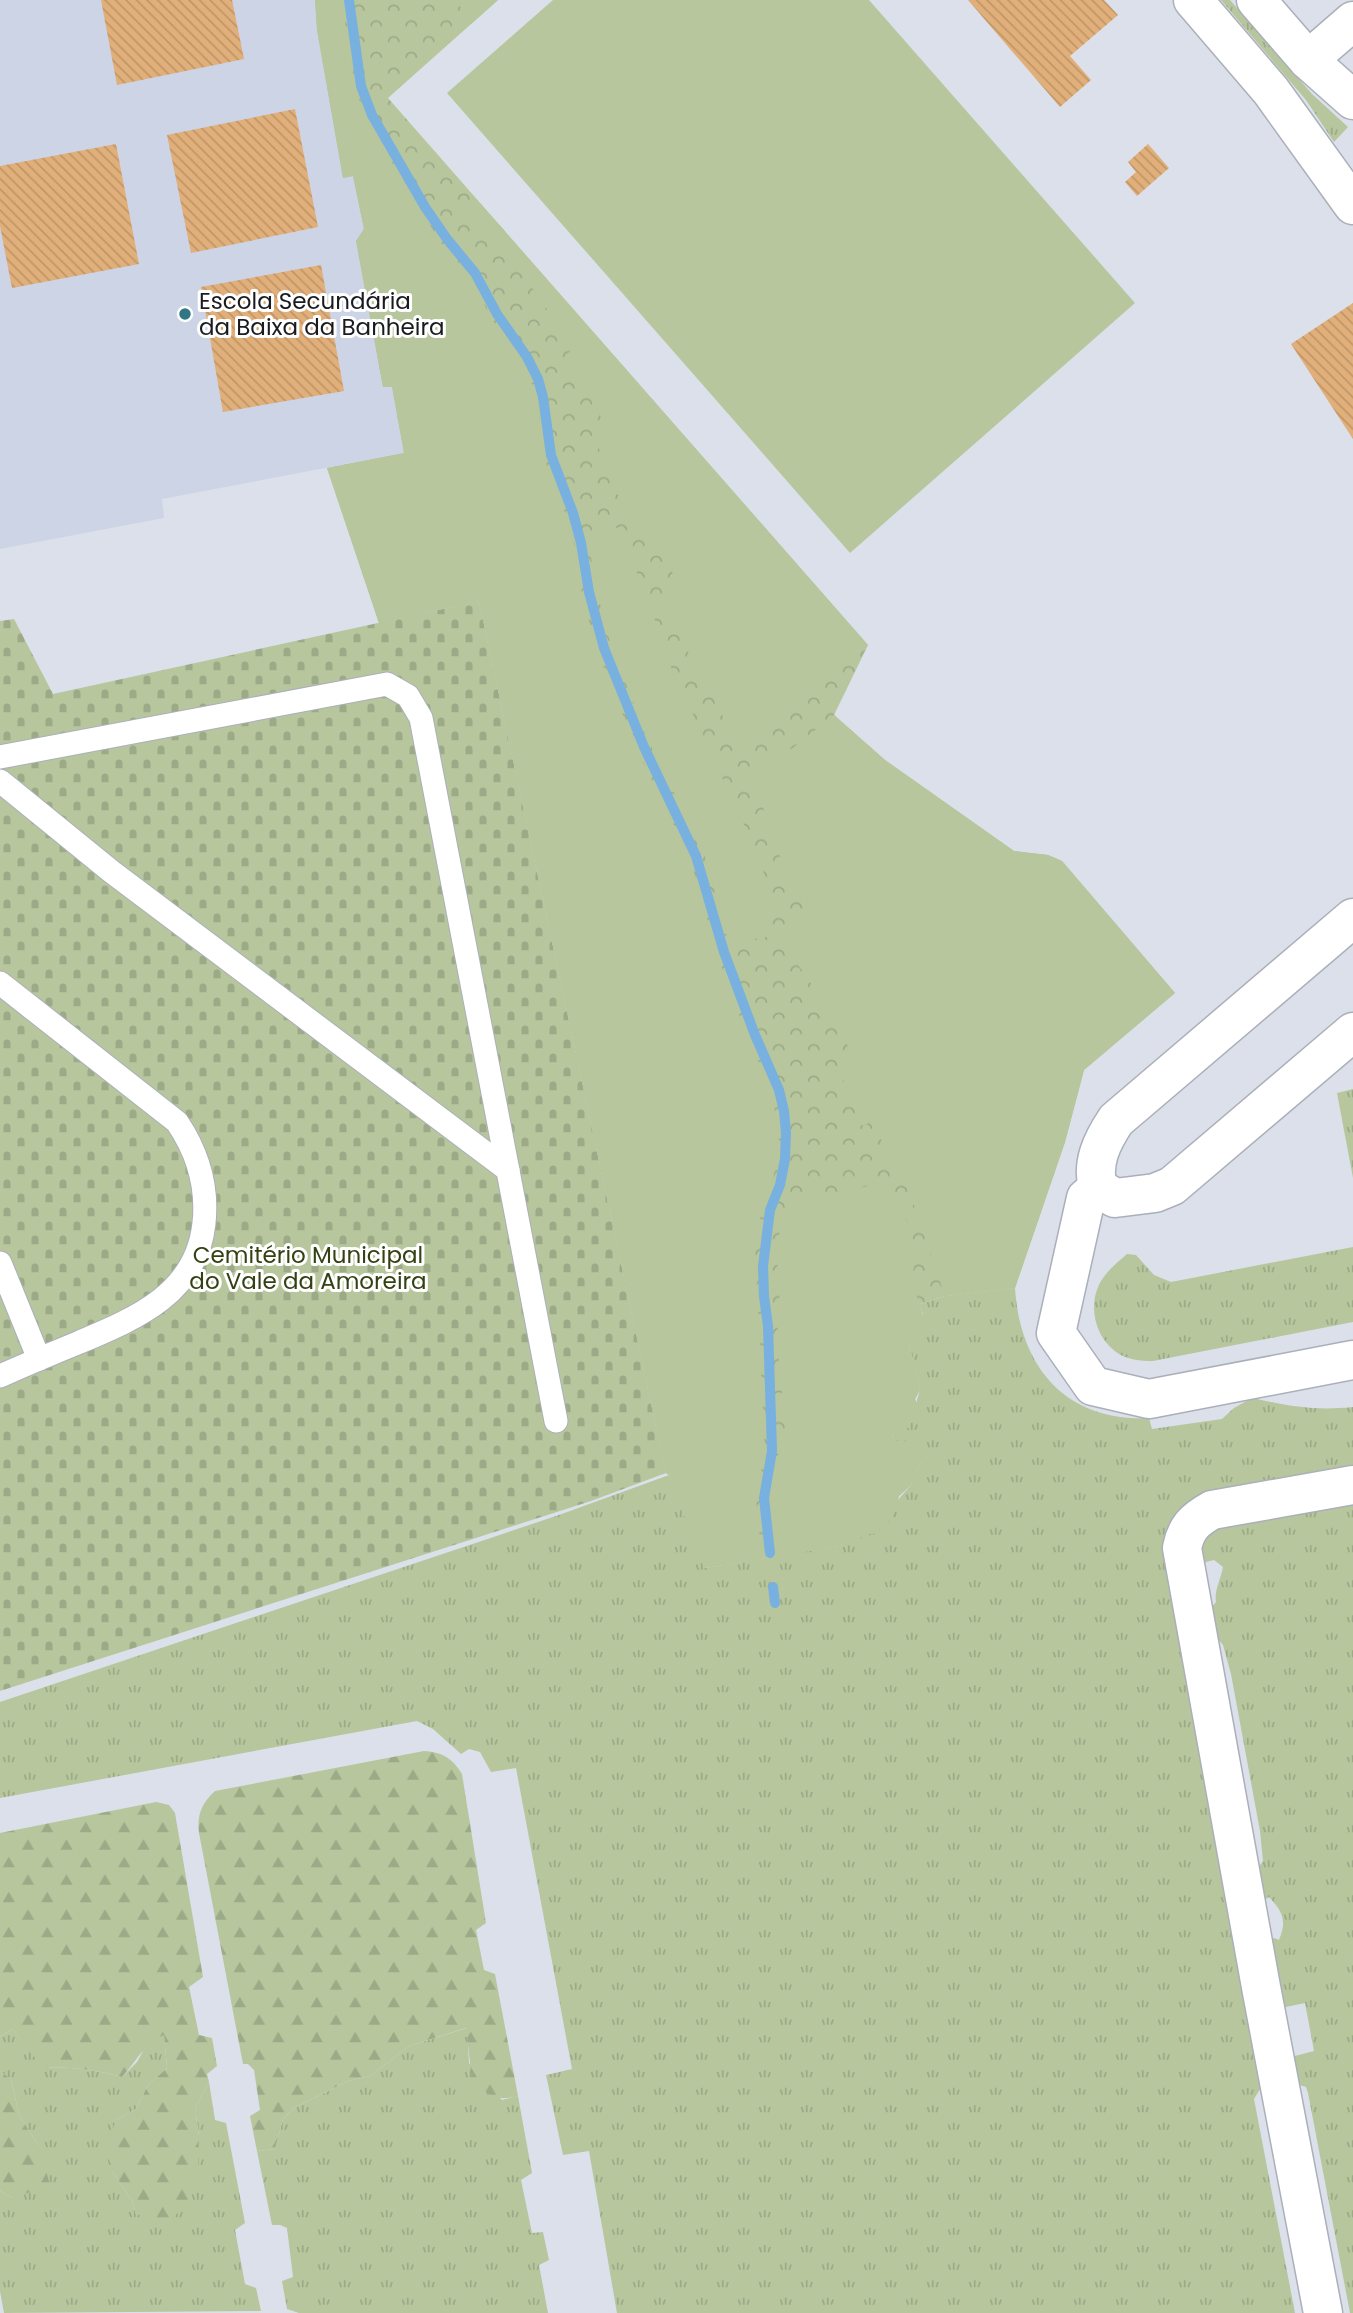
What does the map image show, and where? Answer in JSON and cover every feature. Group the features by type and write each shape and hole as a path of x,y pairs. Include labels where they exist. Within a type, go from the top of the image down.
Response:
{"street":[{"path":"1193,0 1271,91 1353,205"},
{"path":"1256,0 1308,60 1353,100"},
{"path":"1308,60 1353,21"},
{"path":"1353,918 1116,1120 1098,1154 1094,1174 1098,1188 1115,1198 1155,1194 1172,1186 1353,1032"},
{"path":"1098,1188 1086,1198 1056,1334 1093,1386 1149,1399 1353,1360"},
{"path":"1323,2313 1182,1548 1185,1532 1196,1519 1212,1510 1353,1485"}],"lane":[{"path":"0,757 387,684 408,696 421,718 556,1421"},
{"path":"0,781 112,872 508,1170"},
{"path":"0,984 177,1122 196,1153 206,1210 203,1235 194,1262 177,1285 157,1305 136,1317 0,1376"},
{"path":"0,1263 39,1359"}],"shaded area":[{"name":"Escola Secundária da Baixa da Banheira","path":"0,0 315,0 317,30 343,178 353,176 364,230 356,241 383,387 392,387 404,453 162,499 164,518 0,549"}],"green space":[{"path":"315,0 498,0 388,98 868,645 834,715 885,760 1014,851 1048,855 1062,861 1175,993 1084,1070 1065,1142 1015,1288 945,1296 920,1304 921,1325 909,1344 920,1390 915,1399 919,1408 909,1427 892,1436 894,1440 917,1444 929,1453 919,1465 911,1485 899,1496 889,1522 876,1533 844,1545 704,1568 666,1473 479,601 379,623 327,468 404,453 392,387 383,387 356,241 364,229 353,176 343,178 317,30"},
{"path":"315,0 342,0 355,88 366,119 442,244 470,276 491,318 521,360 531,381 537,397 544,458 566,515 597,650 637,750 690,858 717,955 771,1091 779,1133 778,1158 762,1208 755,1246 765,1450 756,1499 762,1559 704,1568 666,1473 479,601 379,623 327,468 404,453 392,387 383,387 356,241 364,229 353,176 343,178 317,30"},
{"path":"459,0 498,0 471,24 459,5"},
{"path":"553,0 869,0 1135,303 850,553 447,93"},
{"path":"1221,0 1230,0 1312,94 1348,127 1334,142 1306,100"},
{"path":"480,203 868,645 755,744 742,752 666,611 667,605 683,587 622,505 598,446 611,435 566,355 574,348 528,282 467,214"},
{"path":"609,526 618,528 651,606 663,650 766,878 770,891 771,936 729,944 704,853 650,744 611,646 597,592 588,540 594,531"},
{"name":"Cemitério Municipal do Vale da Amoreira","path":"479,601 666,1473 591,1501 0,1691 0,621 14,619 53,694"},
{"path":"834,715 885,760 1014,851 1048,855 1062,861 1175,993 1084,1070 1065,1142 1015,1288 945,1296 907,1185 871,1122 862,1126 842,1077 859,1068 829,1009 779,938 817,909 809,898 803,902 784,868 749,767 785,744 790,750"},
{"path":"1353,1089 1353,1178 1337,1093"},
{"path":"879,1183 892,1185 910,1232 916,1252 912,1279 923,1318 917,1334 909,1344 920,1390 915,1399 919,1408 909,1427 892,1436 894,1440 917,1444 929,1453 919,1465 911,1485 899,1496 893,1516 884,1528 844,1545 775,1557 771,1481 779,1453 786,1440 777,1337 780,1306 776,1244 782,1225 801,1203"},
{"path":"1353,1247 1353,1322 1153,1361 1134,1359 1116,1352 1102,1337 1095,1317 1098,1287 1108,1271 1127,1254 1136,1255 1154,1275 1171,1282"},
{"path":"1015,1288 1026,1342 1038,1365 1053,1384 1071,1399 1094,1410 1120,1417 1149,1418 1152,1429 1222,1419 1234,1408 1252,1398 1302,1407 1353,1407 1353,1471 1169,1526 1262,2086 1254,2099 1295,2313 617,2313 589,2151 563,2155 546,2075 572,2069 516,1768 491,1772 480,1752 469,1749 461,1754 433,1729 417,1721 0,1798 0,1702 559,1515 669,1475 705,1568 844,1545 896,1502 911,1485 919,1465 929,1453 894,1440 892,1435 909,1427 920,1390 909,1344 923,1314 920,1304 945,1296"},
{"path":"1353,1492 1353,2313 1350,2313 1308,2093 1306,2087 1296,2084 1291,2057 1314,2051 1305,2003 1281,2008 1268,1941 1274,1938 1279,1940 1283,1922 1278,1907 1269,1897 1263,1901 1258,1868 1263,1861 1260,1831 1231,1674 1223,1645 1212,1637 1207,1613 1216,1602 1223,1567 1214,1560 1198,1564 1196,1538 1209,1524"},
{"path":"424,1751 447,1757 462,1774 486,1923 476,1930 484,1970 495,1974 518,2096 498,2098 472,2080 466,2028 409,2046 370,2076 348,2081 294,2108 283,2119 275,2149 257,2151 250,2116 260,2110 254,2070 248,2064 243,2064 199,1833 201,1810 215,1791"},
{"path":"156,1802 169,1805 175,1813 203,1977 189,1987 199,2035 212,2038 217,2066 207,2074 209,2082 195,2108 199,2136 198,2170 187,2202 174,2217 156,2220 136,2214 132,2201 112,2171 106,2147 116,2120 136,2109 148,2085 167,2068 164,2035 146,2048 122,2077 83,2069 43,2068 12,2029 0,2037 0,1833"},
{"path":"467,2028 469,2063 502,2100 518,2096 532,2173 521,2180 532,2233 543,2232 549,2260 539,2265 548,2313 299,2313 287,2309 282,2281 293,2277 287,2228 272,2225 257,2151 275,2149 283,2119 294,2108 348,2081 370,2076 409,2046"},
{"path":"12,2029 44,2068 83,2069 122,2077 137,2062 147,2044 164,2034 167,2068 148,2085 136,2109 116,2120 112,2171 132,2201 136,2214 199,2136 195,2108 209,2082 215,2120 226,2123 245,2223 235,2230 245,2284 256,2288 261,2311 4,2313 0,2291 0,2191 13,2198 39,2146 19,2115 11,2079 0,2071 0,2037"},
{"path":"0,2071 11,2079 19,2115 39,2146 50,2185 13,2198 0,2191"}],"building":[{"path":"101,0 232,0 244,59 117,85"},
{"path":"968,0 1104,0 1118,15 1070,56 1091,80 1060,107"},
{"path":"295,109 318,227 191,253 167,135"},
{"path":"116,144 139,264 12,288 0,226 0,166"},
{"path":"1148,144 1169,168 1137,196 1125,182 1136,172 1128,162"},
{"path":"321,265 344,391 223,412 201,287"},
{"path":"1353,303 1353,439 1291,344"}],"waterway":[{"path":"349,0 361,86 372,115 425,207 475,273 538,379 551,455 573,513 604,648 644,747 696,856 724,952 779,1090 786,1133 785,1159 780,1185 770,1210 763,1266 772,1451 764,1498 770,1553"},
{"path":"773,1587 775,1603"}],"place":[{"name":"Escola Secundária da Baixa da Banheira","path":"185,314"}]}
